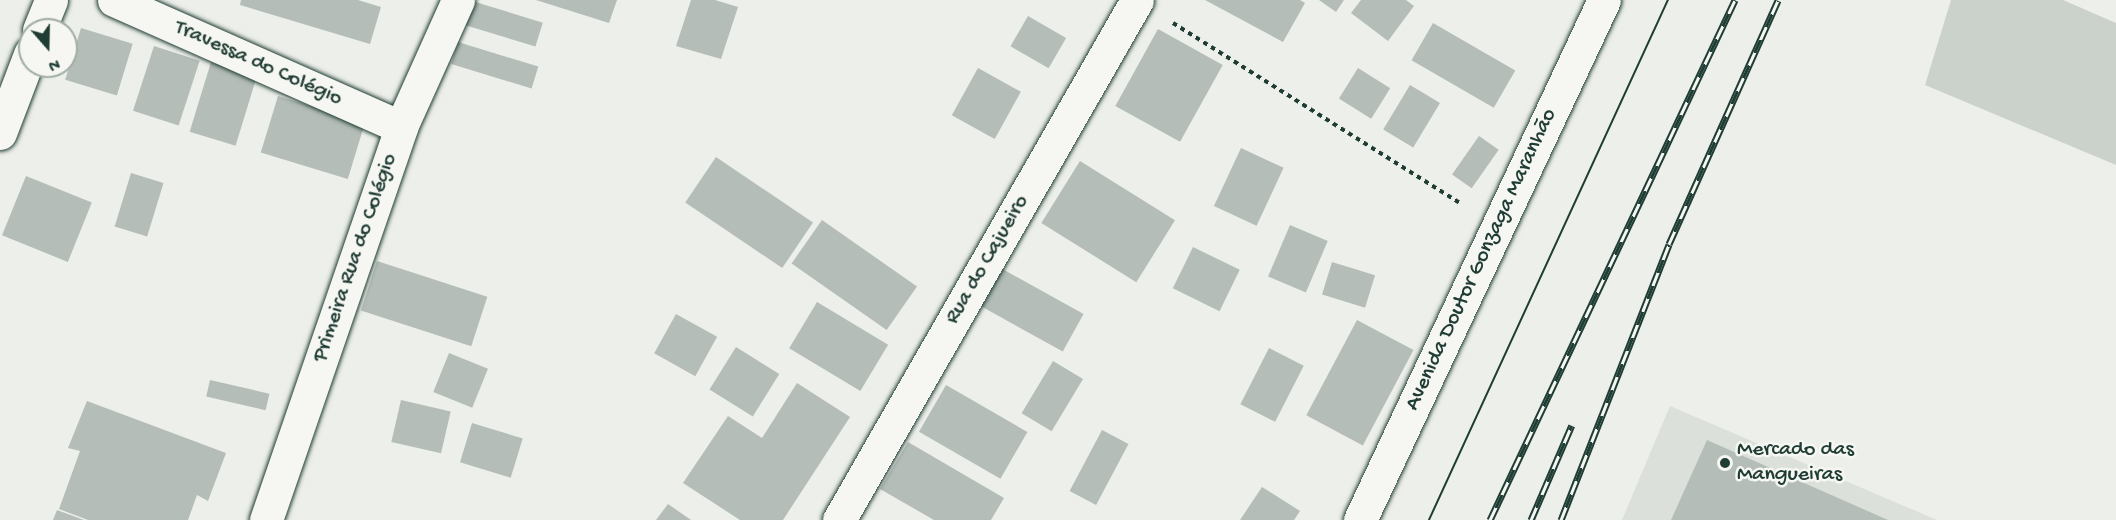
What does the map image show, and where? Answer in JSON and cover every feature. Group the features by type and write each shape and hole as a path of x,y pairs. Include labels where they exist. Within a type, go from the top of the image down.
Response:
{"street":[{"path":"44,18 51,0"},
{"name":"Travessa do Colégio","path":"114,0 401,127"},
{"name":"Primeira Rua do Colégio","path":"266,520 401,127 458,0"},
{"name":"Rua do Cajueiro","path":"839,520 1137,0"},
{"name":"Avenida Doutor Gonzaga Maranhão","path":"1360,520 1604,0"},
{"path":"0,133 21,78"}],"path":[{"path":"1137,0 1498,226"}],"shaded area":[{"path":"1951,0 2063,0 2116,23 2116,165 1925,85"},
{"name":"Mercado das Mangueiras","path":"1670,406 1937,520 1622,520"}],"building":[{"path":"241,0 358,0 381,7 370,44 240,5"},
{"path":"536,0 617,0 609,23"},
{"path":"691,0 715,0 738,7 721,59 676,46"},
{"path":"1205,0 1300,0 1305,3 1283,42"},
{"path":"1319,0 1344,0 1336,12"},
{"path":"1361,0 1406,0 1414,6 1388,41 1351,13"},
{"path":"472,1 543,23 535,47 465,25"},
{"path":"1028,16 1066,38 1049,68 1010,46"},
{"path":"1433,23 1515,70 1494,108 1412,60"},
{"path":"81,28 133,44 117,95 65,80 78,78 78,38"},
{"path":"1158,29 1223,65 1180,142 1115,106"},
{"path":"458,42 538,67 532,89 451,64"},
{"path":"154,46 200,61 179,126 133,111"},
{"path":"211,62 257,76 236,146 190,132"},
{"path":"978,68 1021,92 995,139 952,115"},
{"path":"1358,68 1390,88 1371,119 1339,99"},
{"path":"1410,85 1440,103 1413,148 1383,130"},
{"path":"278,96 365,123 348,179 261,152"},
{"path":"1479,136 1499,150 1472,188 1452,175"},
{"path":"1241,148 1284,168 1257,226 1214,206"},
{"path":"716,157 813,222 782,268 685,203"},
{"path":"1080,161 1175,220 1136,282 1041,223"},
{"path":"131,173 164,183 147,236 115,227"},
{"path":"26,176 92,203 68,262 2,235"},
{"path":"822,220 917,287 887,330 792,263"},
{"path":"1290,225 1328,241 1306,293 1268,277"},
{"path":"1193,247 1240,270 1220,311 1173,288"},
{"path":"377,261 487,297 471,346 361,310"},
{"path":"1332,262 1375,275 1365,308 1322,295"},
{"path":"997,266 1084,314 1063,352 976,304"},
{"path":"817,302 888,345 860,391 789,348"},
{"path":"676,314 717,337 695,376 654,353"},
{"path":"1357,320 1414,350 1363,445 1306,415"},
{"path":"736,347 779,374 753,416 710,389"},
{"path":"1269,348 1304,366 1275,422 1240,404"},
{"path":"449,353 488,369 472,408 433,392"},
{"path":"1053,361 1083,379 1052,431 1022,413"},
{"path":"210,380 269,394 266,410 206,397"},
{"path":"797,383 850,417 783,520 740,520 683,483 728,416 762,438"},
{"path":"946,385 1027,432 1000,479 919,432"},
{"path":"401,400 451,411 441,453 391,442"},
{"path":"87,401 226,453 208,501 197,495 188,520 88,520 59,509 80,451 68,448"},
{"path":"472,423 523,438 511,478 460,462"},
{"path":"1102,430 1128,444 1096,505 1070,491"},
{"path":"1707,440 1888,520 1671,520"},
{"path":"908,442 1004,498 991,520 934,520 880,489"},
{"path":"1262,487 1300,511 1294,520 1240,520"},
{"path":"668,504 691,520 656,520"},
{"path":"57,510 84,520 53,520"}],"tram line":[{"path":"1429,520 1668,0"}],"railway":[{"path":"1490,520 1735,0"},
{"path":"1561,520 1669,244 1778,0"},
{"path":"1531,520 1572,425"}],"place":[{"name":"Mercado das Mangueiras","path":"1725,463"}]}
